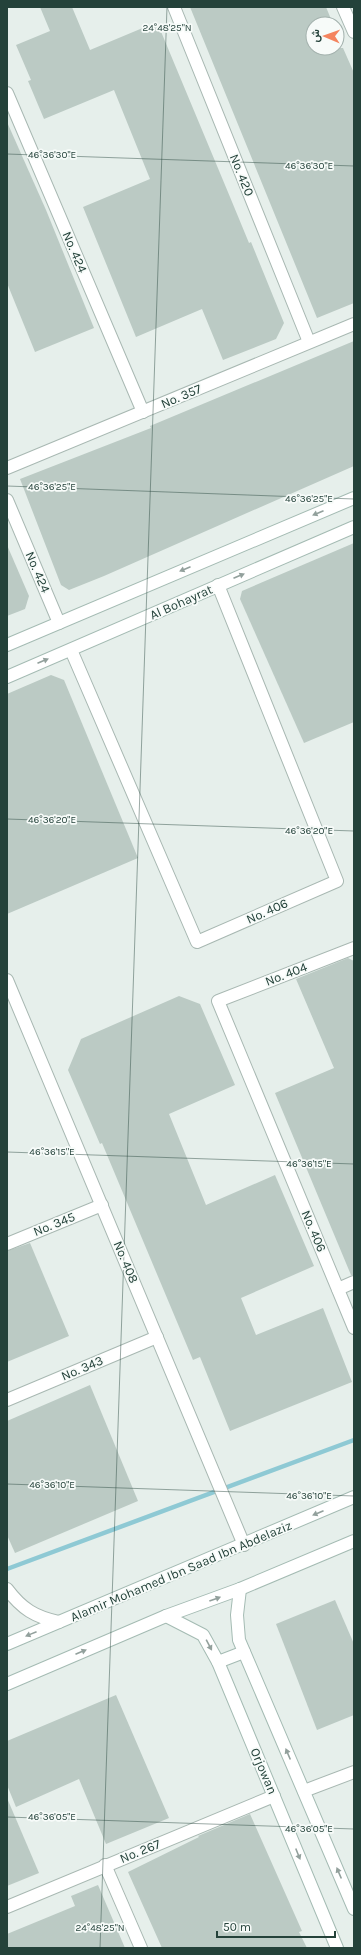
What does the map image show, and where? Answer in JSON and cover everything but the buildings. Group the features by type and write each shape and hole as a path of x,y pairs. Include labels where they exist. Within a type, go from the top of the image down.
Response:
{"street":[{"name":"No. 420","path":"174,7 309,342"},
{"path":"343,7 354,32"},
{"name":"No. 424","path":"7,93 143,412"},
{"name":"No. 357","path":"7,468 354,324"},
{"path":"7,645 354,498"},
{"name":"No. 424","path":"7,500 59,622"},
{"name":"Al Bohayrat","path":"7,677 354,527"},
{"name":"No. 406","path":"71,650 196,942 337,881 218,585"},
{"name":"No. 404","path":"218,1001 354,948"},
{"name":"No. 408","path":"7,980 244,1545"},
{"name":"No. 406","path":"218,1001 354,1328"},
{"name":"No. 345","path":"7,1244 102,1205"},
{"path":"338,1289 354,1282"},
{"name":"No. 343","path":"7,1400 157,1337"},
{"name":"Alamir Mohamed Ibn Saad Ibn Abdelaziz","path":"7,1644 244,1545 354,1497"},
{"path":"7,1684 166,1616 240,1589 354,1541"},
{"path":"7,1589 20,1606 42,1618 59,1622"},
{"path":"240,1589 237,1615 239,1640 354,1909"},
{"name":"Orjowan","path":"166,1616 203,1634 218,1662 337,1948"},
{"path":"218,1662 244,1652"},
{"path":"304,1791 354,1772"},
{"name":"No. 267","path":"7,1907 274,1796"},
{"path":"105,1866 141,1948"}],"waterway":[{"path":"7,1569 354,1440"}]}
